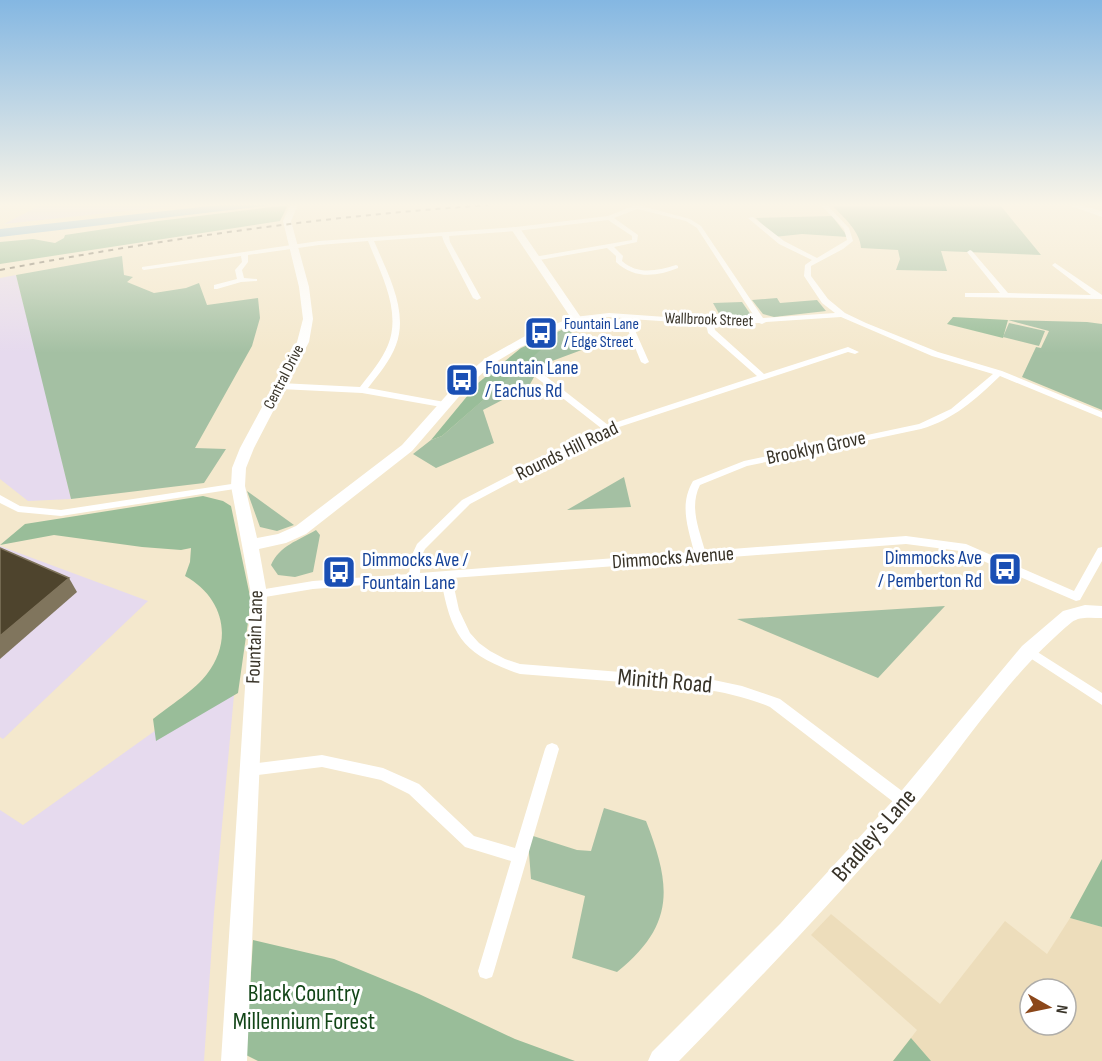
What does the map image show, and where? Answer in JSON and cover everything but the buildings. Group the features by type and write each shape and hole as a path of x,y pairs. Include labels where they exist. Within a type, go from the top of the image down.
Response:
{"street":[{"path":"144,268 234,255"},
{"path":"241,280 238,270 245,262 244,255"},
{"name":"Central Drive","path":"251,545 238,486 241,460 303,342 308,319 304,287 294,255"},
{"path":"362,390 386,356 394,340 397,326 397,312 376,255"},
{"path":"454,255 477,298"},
{"path":"251,545 281,539 300,530 407,448 422,435 466,381 510,346 547,329 577,319 532,255"},
{"path":"534,258 556,255"},
{"path":"618,255 620,256 618,261 630,272 641,273 676,267"},
{"path":"717,255 762,322"},
{"path":"801,255 817,260"},
{"path":"828,255 808,265 807,276 825,301 842,315 935,354 999,373 1102,415"},
{"path":"972,255 1005,295"},
{"path":"1069,269 1057,267 1101,297"},
{"path":"217,287 241,280 255,279"},
{"path":"968,294 1101,297"},
{"name":"Wallbrook Street","path":"577,319 627,316 710,322 762,322 842,315"},
{"path":"627,316 626,321 645,362"},
{"path":"710,322 711,331 762,376"},
{"name":"Rounds Hill Road","path":"414,577 416,557 421,547 466,501 607,428 848,349 855,352"},
{"path":"536,373 541,383 607,428"},
{"name":"Brooklyn Grove","path":"701,557 688,508 689,497 696,483 744,464 921,426 943,419 956,412 999,373"},
{"path":"280,386 362,390 447,405"},
{"path":"0,498 18,509 61,513 238,486"},
{"name":"Dimmocks Avenue","path":"259,594 313,585 906,540 945,543 984,555 1088,607"},
{"name":"Fountain Lane","path":"234,1061 259,594 251,545"},
{"path":"1088,607 1102,551"},
{"name":"Minith Road","path":"446,575 452,612 459,628 474,647 494,661 520,669 699,682 729,686 756,694 775,703 905,802"},
{"name":"Bradley's Lane","path":"661,1061 788,932 905,802 1028,651 1068,615 1088,607"},
{"path":"1028,651 1102,700"},
{"path":"486,971 552,748"},
{"path":"249,770 322,761 383,774 414,789 470,842 519,856"}],"shaded area":[{"path":"16,275 71,499 28,501 0,479 0,278"},
{"path":"0,546 148,601 3,739 0,737"},
{"path":"236,673 214,913 204,1061 0,1061 0,810 23,825"},
{"path":"831,914 940,1004 1005,921 1047,954 1070,918 1102,927 1102,1061 893,1061 917,1030 811,935"}],"green space":[{"path":"0,255 62,255 0,264"},
{"path":"899,255 942,255 947,271 896,270 900,259"},
{"path":"122,256 124,275 133,277 127,282 154,293 186,288 199,283 207,305 258,298 260,318 252,346 195,448 226,449 204,483 71,499 16,275"},
{"path":"777,298 780,303 817,300 826,311 774,317 763,314 752,300"},
{"path":"742,302 751,315 746,318 722,319 713,303"},
{"path":"953,317 1008,320 1003,338 947,324"},
{"path":"1008,320 1102,324 1102,410 1022,377 1036,347 1041,348 1049,331"},
{"path":"1009,323 1045,331 1039,346 1003,337"},
{"path":"566,327 587,348 536,367 539,370 532,373 534,377 529,386 483,410 494,443 436,468 413,454 431,440 442,436"},
{"path":"566,328 442,436 431,440 478,383 521,348"},
{"path":"624,477 631,507 567,510"},
{"path":"247,491 294,525 277,531 260,527"},
{"path":"203,496 223,501 231,506 251,601 238,693 156,741 153,719 202,680 215,661 220,647 222,633 216,607 198,585 185,576 190,562 191,548 181,550 142,547 54,535 0,545 25,524"},
{"path":"316,530 320,535 313,572 295,577 278,575 271,565 279,553 290,544"},
{"path":"945,606 878,678 737,619"},
{"path":"604,808 646,821 660,865 663,885 663,903 659,920 650,938 617,972 572,958 585,896 531,879 528,840 530,835 577,850 591,851"},
{"path":"1102,859 1102,927 1070,918"},
{"name":"Black Country Millennium Forest","path":"253,940 334,959 419,994 515,1039 575,1061 258,1061 246,1055"},
{"path":"911,1038 931,1061 893,1061"}],"railway":[{"path":"0,270 86,255"}],"place":[{"name":"Fountain Lane / Edge Street","path":"541,333"},
{"name":"Fountain Lane / Eachus Rd","path":"462,380"},
{"name":"Dimmocks Ave / Pemberton Rd","path":"1005,569"},
{"name":"Dimmocks Ave / Fountain Lane","path":"339,572"}]}
